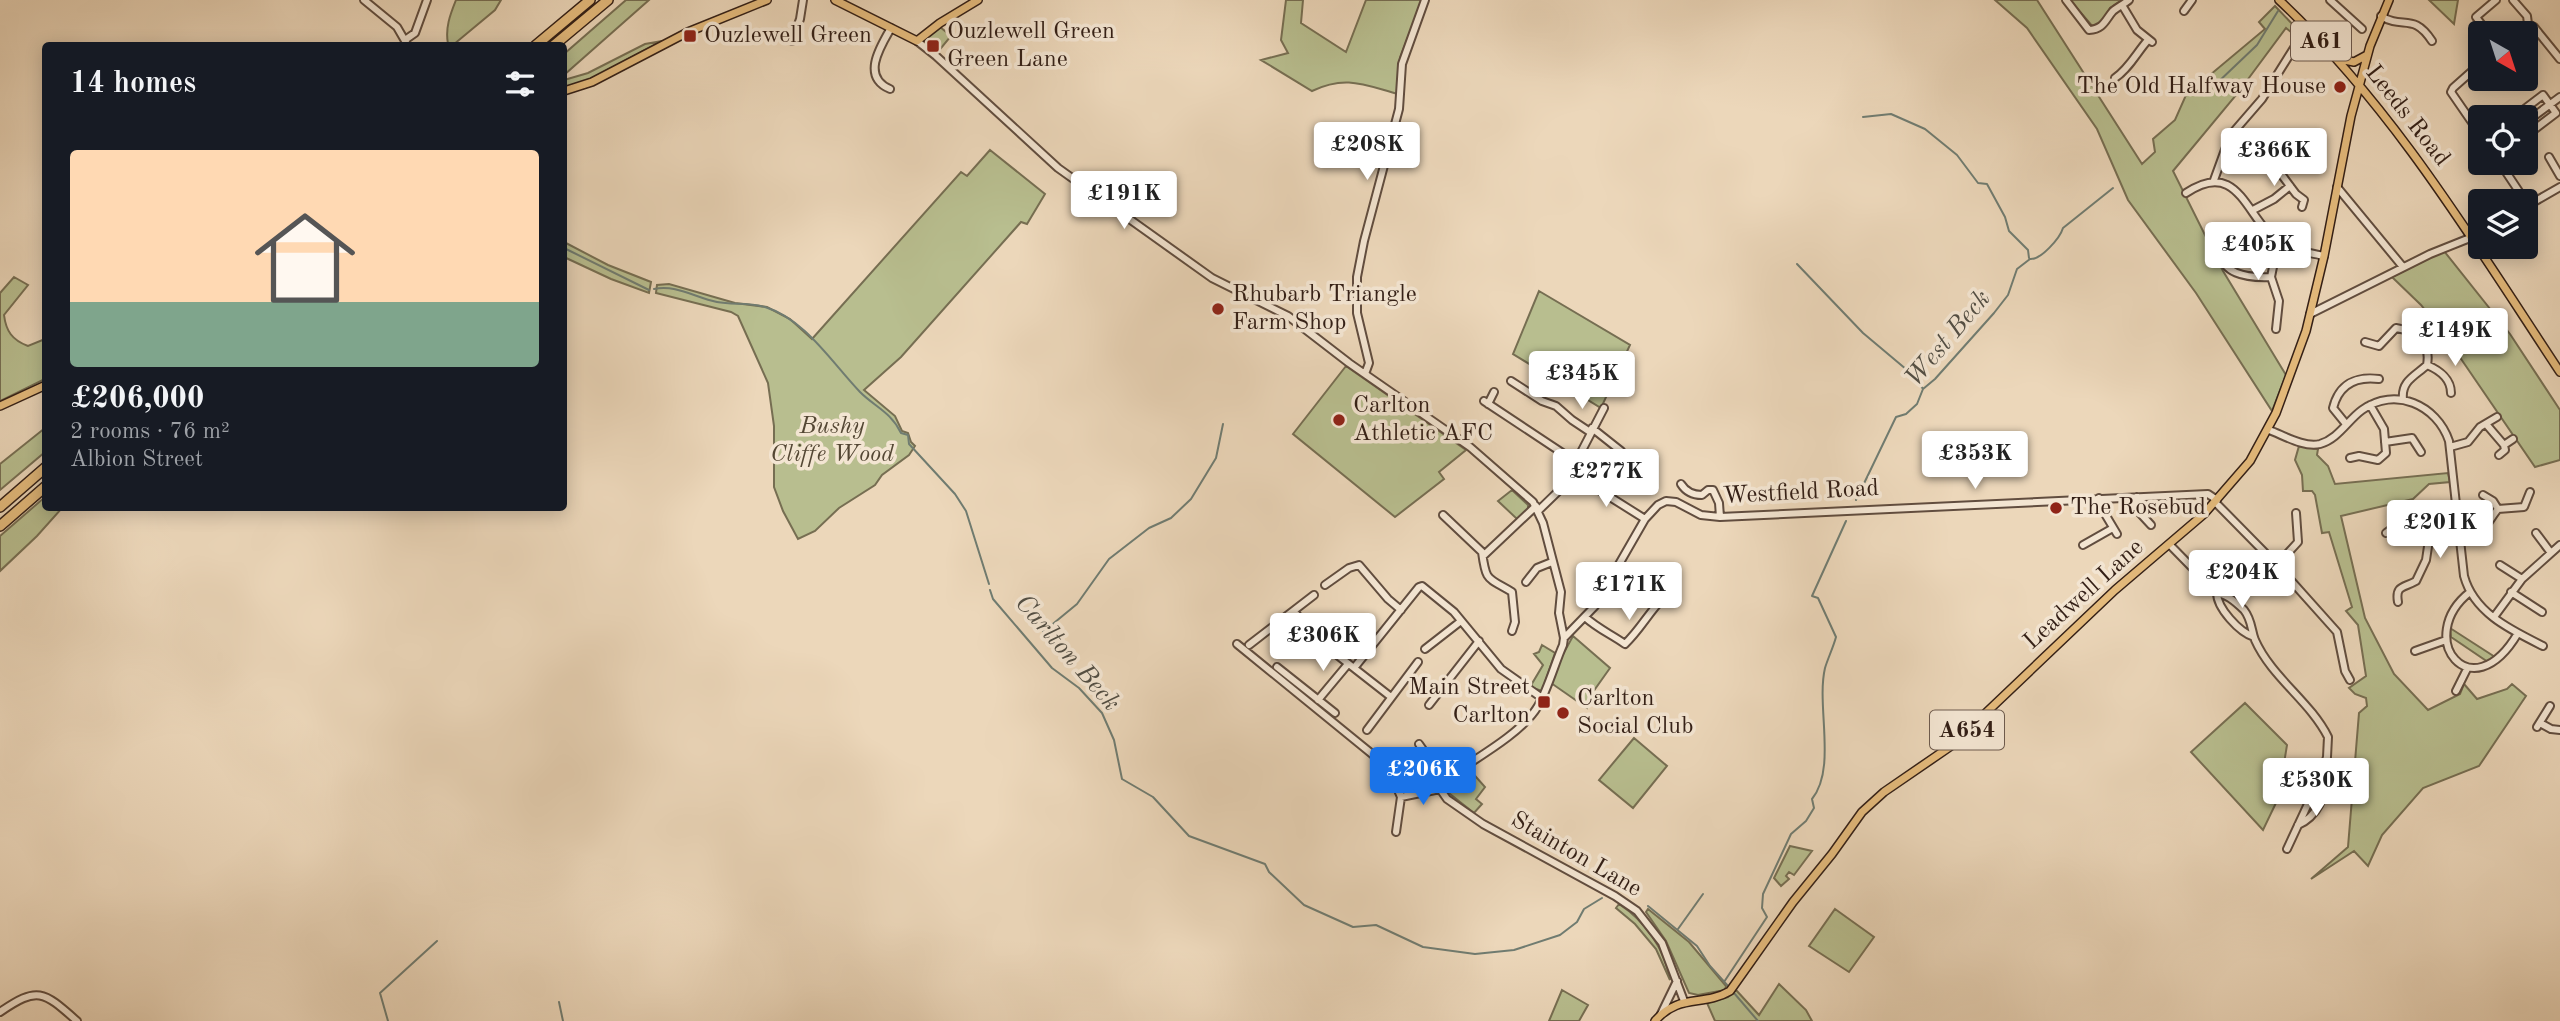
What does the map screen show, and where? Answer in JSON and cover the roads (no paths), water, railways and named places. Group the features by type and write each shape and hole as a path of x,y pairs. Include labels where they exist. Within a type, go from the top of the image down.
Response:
{"highway":[{"path":"540,42 590,0"},
{"path":"558,42 608,0"},
{"path":"0,507 42,470"},
{"path":"0,526 42,489"}],"main road":[{"path":"567,90 592,82 688,32 767,0"},
{"path":"835,0 917,41 978,0"},
{"name":"Leeds Road","path":"2279,0 2338,59 2408,145 2468,234"},
{"name":"A654","path":"2359,85 2367,55 2389,0"},
{"path":"2338,59 2354,62 2367,55"},
{"name":"Leadwell Lane","path":"1661,1014 1673,1005 1725,994 1733,987 1793,902 1868,806 1951,746 2115,590 2216,501 2250,461 2269,430 2311,314 2359,85"},
{"path":"2353,109 2362,102 2373,103"},
{"name":"Leeds Road","path":"2485,259 2560,372"},
{"path":"0,406 42,387"},
{"name":"A654","path":"1656,1021 1661,1014"}],"street":[{"path":"364,0 397,27 406,42"},
{"path":"408,42 415,33 427,0"},
{"path":"792,41 803,0"},
{"path":"1366,374 1369,363 1357,313 1357,276 1399,109 1402,64 1425,0"},
{"path":"2066,0 2090,30 2092,38"},
{"path":"2184,11 2192,0"},
{"path":"2330,0 2362,29"},
{"path":"2479,21 2476,17 2496,0"},
{"path":"2513,0 2527,16 2528,21"},
{"path":"2090,30 2100,28 2125,2 2132,22 2150,41 2115,78"},
{"path":"2410,22 2414,14"},
{"path":"2381,16 2391,22 2410,22 2425,31 2432,41"},
{"path":"890,89 881,85 874,72 878,52 891,28"},
{"path":"2538,32 2560,59"},
{"path":"917,41 1058,168 1219,282 1288,316 1470,447 1537,508 1560,592 1559,613 1564,638"},
{"path":"2214,180 2230,136 2262,99 2297,43"},
{"path":"2468,75 2453,88 2452,97 2468,118"},
{"path":"2530,105 2543,95 2556,113 2538,127"},
{"path":"2538,113 2560,97"},
{"path":"2549,157 2558,167 2560,176"},
{"path":"2272,162 2304,200 2302,206"},
{"path":"2186,193 2214,180 2240,194 2263,227 2283,245 2324,256"},
{"path":"2253,210 2274,199 2290,186"},
{"path":"2337,187 2403,267"},
{"path":"2538,200 2560,187"},
{"path":"2311,314 2442,248 2468,239"},
{"path":"2219,244 2222,259 2232,273 2238,276 2271,277"},
{"path":"2276,328 2279,301 2271,277 2275,257 2283,245"},
{"path":"2365,342 2379,346 2393,330 2416,334 2425,344 2428,350 2427,365 2407,381 2403,387 2403,400"},
{"path":"2427,365 2441,373 2451,390 2459,385"},
{"path":"2346,424 2333,408 2337,396 2354,380 2370,375 2379,379"},
{"path":"1520,386 1524,379"},
{"path":"1511,381 1542,401 1556,406 1572,421 1591,430 1621,451 1617,457"},
{"path":"1494,392 1486,403 1576,462"},
{"path":"2269,430 2314,445 2328,440 2370,405 2389,400 2417,404 2434,415 2447,433 2450,447 2464,576 2470,592 2483,609 2543,646"},
{"path":"2350,458 2359,456 2378,460 2385,453 2382,424 2370,405"},
{"path":"1401,797 1440,789 1444,780 1534,712 1542,698 1564,638 1600,599 1611,575 1645,519 1575,475 1573,469 1576,462 1604,408"},
{"path":"2450,447 2468,442 2474,433 2497,416"},
{"path":"2486,424 2503,452 2512,439"},
{"path":"2385,442 2412,438 2421,452"},
{"path":"1483,556 1575,475"},
{"path":"1681,484 1685,490 1695,495 1713,490 1719,503 1720,517"},
{"path":"2498,509 2524,507 2530,492"},
{"name":"Westfield Road","path":"1645,519 1658,505 1666,501 1676,502 1701,515 1720,517 2208,494 2216,501"},
{"path":"2483,495 2493,501 2498,509"},
{"path":"2137,497 2139,512 2151,526"},
{"path":"2083,545 2115,531 2099,498"},
{"path":"2216,501 2337,632 2345,671 2350,680"},
{"path":"2398,603 2397,591 2416,581 2431,553 2431,526 2437,509 2457,504"},
{"path":"2460,537 2485,529 2498,509"},
{"path":"2277,565 2298,542 2296,513"},
{"path":"1443,515 1479,548 1487,576 1514,592 1517,623 1512,631"},
{"path":"2386,533 2405,519 2431,526"},
{"path":"2536,533 2551,552"},
{"path":"2170,544 2217,593 2225,595 2243,610 2253,628 2253,637"},
{"path":"2494,617 2522,579 2560,545"},
{"path":"1525,582 1537,569 1552,562"},
{"path":"1325,585 1349,568 1359,565 1401,610"},
{"path":"2500,565 2522,579"},
{"path":"1318,700 1422,586 1446,604 1501,669 1542,698"},
{"path":"1585,617 1601,632 1611,633 1625,645 1640,630 1650,612 1665,599 1656,590"},
{"path":"2470,592 2454,607 2448,617 2446,640 2454,658 2467,669 2480,668 2498,659 2518,633"},
{"path":"2511,592 2542,612"},
{"path":"2217,593 2219,603 2245,633 2253,637 2275,671 2328,737 2327,757 2321,776 2287,849"},
{"path":"1249,645 1314,595"},
{"path":"1294,611 1313,636 1391,697"},
{"path":"1425,649 1461,621"},
{"path":"2415,651 2446,640"},
{"path":"1429,705 1479,641"},
{"path":"1237,644 1384,762 1393,773 1401,797 1396,832"},
{"path":"1367,730 1418,662"},
{"path":"1276,667 1335,713"},
{"path":"2456,691 2467,669"},
{"path":"2550,706 2538,725 2560,730"},
{"path":"1407,767 1410,759 1421,748 1444,780"},
{"path":"2298,825 2308,820 2319,805 2324,783 2321,776"},
{"name":"Stainton Lane","path":"1440,789 1447,799 1483,824 1629,904 1643,917 1662,943 1684,1001"},
{"path":"1661,1014 1677,981"},
{"path":"0,1012 21,998 39,994 77,1021"}],"waterway":[{"path":"2215,85 2257,45 2278,11"},
{"path":"1863,117 1891,114 1925,129 1957,155 1978,183 1987,184 2005,217 2009,231 2028,250 2029,258"},
{"name":"West Beck","path":"1856,500 1896,417 1906,414 1917,404 1923,389 1994,313 2008,295 2017,269 2044,252 2063,228 2113,188"},
{"path":"567,249 649,290"},
{"path":"1797,264 1863,333 1913,375 1923,389"},
{"path":"654,289 670,288 717,302 765,307 793,321 817,343 860,392 888,415 901,433 908,435 909,444 955,494 966,511 989,584"},
{"path":"1043,632 1077,604 1109,559 1149,528 1171,518 1191,499 1216,458 1223,424"},
{"name":"West Beck","path":"1724,982 1767,917 1762,908 1763,894 1791,834 1806,821 1814,808 1812,799 1819,786 1825,754 1823,683 1825,668 1836,637 1818,598 1812,596 1846,521"},
{"name":"Carlton Beck","path":"990,590 993,599 1052,668 1079,688 1102,713 1114,740 1122,779 1153,797 1189,836 1265,864 1269,872 1304,905 1353,927 1376,925 1423,947 1475,954 1514,950 1560,935 1577,922 1584,909 1602,898"},
{"path":"1678,929 1703,894"},
{"path":"1648,906 1697,946 1728,986"},
{"path":"388,1021 380,993 437,941"},
{"path":"1734,993 1758,1021"},
{"path":"559,1002 563,1021"}],"place":[{"name":"Ouzlewell Green","path":"690,36"},
{"name":"Ouzlewell Green Green Lane","path":"933,46"},
{"name":"The Old Halfway House","path":"2340,87"},
{"name":"Rhubarb Triangle Farm Shop","path":"1218,309"},
{"name":"Carlton Athletic AFC","path":"1339,420"},
{"name":"The Rosebud","path":"2056,508"},
{"name":"Main Street Carlton","path":"1544,702"},
{"name":"Carlton Social Club","path":"1563,713"}],"park label":[{"name":"Bushy Cliffe Wood","path":"832,441"}]}
